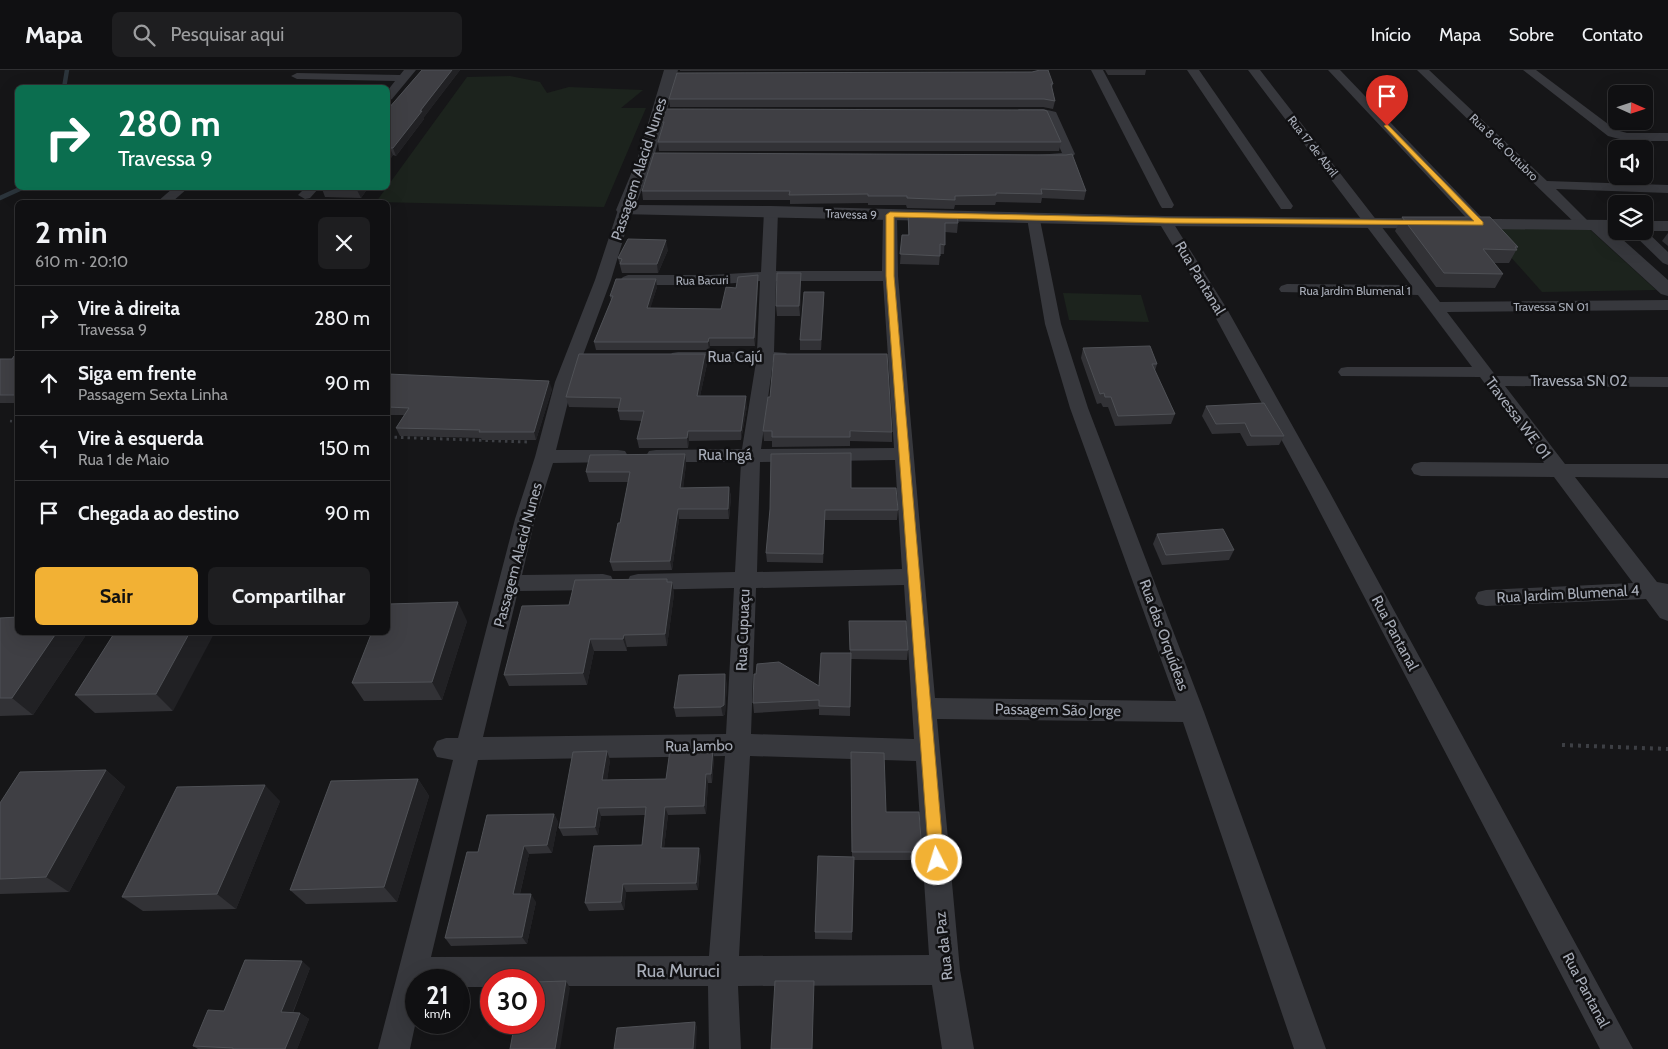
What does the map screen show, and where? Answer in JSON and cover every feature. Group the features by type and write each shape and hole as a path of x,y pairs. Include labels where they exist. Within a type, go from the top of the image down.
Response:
{"street":[{"name":"Rua Pantanal","path":"1097,70 1166,213 1319,491 1617,1049"},
{"path":"1193,70 1286,206"},
{"name":"Rua 17 de Abril","path":"1254,70 1371,222"},
{"path":"1334,70 1480,224"},
{"name":"Rua 8 de Outubro","path":"1423,70 1544,185 1591,225"},
{"path":"1529,70 1612,133 1627,137 1668,137"},
{"path":"297,76 407,74"},
{"path":"390,95 407,74"},
{"name":"Passagem Alacid Nunes","path":"413,969 457,750 510,583 525,519 546,450 554,382 582,357 625,210 650,157 664,113 673,74"},
{"path":"1003,113 1043,113 1052,115 1069,154 1064,158 1034,158"},
{"path":"1544,185 1668,189"},
{"path":"166,200 179,190"},
{"name":"Travessa 9","path":"625,210 771,211 1106,219 1166,213 1371,222 1608,225"},
{"name":"Rua Cupuaçu","path":"725,1049 723,971 738,745 751,455 766,357 771,211"},
{"name":"Rua da Paz","path":"890,215 888,357 905,454 913,577 945,970 958,1049"},
{"name":"Rua das Orquídeas","path":"1034,218 1053,324 1079,408 1192,712 1310,1049"},
{"name":"Travessa WE 01","path":"1371,222 1556,469 1659,590 1668,612"},
{"path":"1591,225 1668,290"},
{"path":"1653,226 1668,226"},
{"path":"1647,240 1668,260"},
{"name":"Rua Bacuri","path":"603,280 710,280 770,276 890,276"},
{"name":"Rua Jardim Blumenal 1","path":"1287,289 1422,290"},
{"name":"Travessa SN 01","path":"1434,307 1668,305"},
{"name":"Rua Cajú","path":"659,357 794,357"},
{"name":"Travessa SN 02","path":"1347,372 1668,382"},
{"name":"Rua Ingá","path":"546,450 638,456 905,454"},
{"path":"1421,469 1668,471"},
{"path":"510,583 913,577"},
{"name":"Rua Jardim Blumenal 4","path":"1486,598 1659,590"},
{"name":"Passagem São Jorge","path":"924,708 1192,712"},
{"name":"Rua Jambo","path":"457,750 738,745 928,750"},
{"name":"Rua Muruci","path":"470,972 945,970"},
{"name":"Passagem Alacid Nunes","path":"394,1049 405,1002"}],"path":[{"path":"10,421 15,422"},
{"path":"390,437 546,450"},
{"path":"1562,745 1668,749"}],"shaded area":[{"path":"510,76 540,82 547,93 569,87 643,90 621,108 646,108 604,207 390,202 390,200 377,200 385,190 390,190 390,183 467,77"},
{"path":"1585,225 1656,290 1542,292 1483,226"},
{"path":"1063,293 1141,295 1149,322 1069,320"}],"building":[{"path":"422,70 452,70 393,148 390,148 390,107"},
{"path":"1048,70 1053,84 1051,84 1055,101 1044,99 669,99 677,73 1032,72"},
{"path":"666,109 1044,110 1047,111 1061,142 658,142"},
{"path":"654,153 1072,154 1086,191 1041,189 1042,194 996,193 996,195 955,196 955,200 907,198 907,196 868,196 868,194 789,195 790,191 642,191"},
{"path":"908,213 957,214 958,223 945,223 945,245 940,244 940,256 900,254 902,235 909,235"},
{"path":"1402,217 1490,217 1518,247 1515,247 1517,250 1483,249 1503,274 1444,273"},
{"path":"628,239 666,240 657,264 620,264 622,259 618,258"},
{"path":"777,273 801,273 799,306 776,306"},
{"path":"758,275 754,338 709,338 708,342 594,342 613,296 610,296 616,279 656,279 647,308 721,309 726,287 736,288 738,277"},
{"path":"804,292 824,292 821,340 800,340"},
{"path":"1150,346 1157,364 1152,364 1175,414 1118,416 1111,397 1105,397 1104,393 1100,394 1083,348"},
{"path":"579,354 705,354 697,396 746,396 741,431 688,431 687,438 637,439 644,411 618,411 621,398 566,397"},
{"path":"774,354 887,354 892,432 850,431 850,437 772,437 772,431 763,431 768,397 770,397"},
{"path":"15,356 15,395 0,395 0,359 12,359"},
{"path":"390,374 549,381 534,432 479,432 480,430 396,428 409,408 390,407"},
{"path":"1264,403 1284,436 1251,436 1245,423 1216,424 1206,406"},
{"path":"851,453 851,488 896,488 898,510 825,510 823,554 766,553 770,509 771,454"},
{"path":"685,454 680,488 729,487 728,509 678,509 670,561 610,562 630,472 586,472 590,455"},
{"path":"1223,529 1234,550 1166,555 1157,534"},
{"path":"667,579 667,582 672,582 665,634 624,635 623,639 590,639 583,673 504,675 522,606 569,605 575,580"},
{"path":"458,602 432,682 352,683 371,635 390,635 390,604"},
{"path":"15,617 15,635 55,635 12,698 0,698 0,618"},
{"path":"849,621 906,621 908,650 850,650"},
{"path":"113,635 188,635 156,694 75,695"},
{"path":"821,653 851,653 850,707 819,706 819,700 753,703 754,674 756,674 757,664 779,662 819,686"},
{"path":"725,674 724,705 721,707 674,708 679,675"},
{"path":"713,749 711,774 706,774 704,806 665,807 661,848 699,848 696,883 623,884 621,902 585,903 594,846 642,845 646,807 598,808 595,827 559,828 573,752 607,751 602,780 666,779 670,750"},
{"path":"851,752 884,753 886,812 919,812 922,852 852,852"},
{"path":"106,770 46,877 0,879 0,803 20,772"},
{"path":"418,779 384,887 290,890 331,781"},
{"path":"265,785 217,894 122,897 177,787"},
{"path":"554,814 547,845 524,846 513,894 531,894 522,937 445,938 467,852 478,852 487,815"},
{"path":"818,856 854,857 852,932 815,932"},
{"path":"245,960 302,961 281,1012 300,1013 285,1049 233,1049 193,1046 208,1010 224,1011"},
{"path":"566,981 555,1049 510,1049 513,1034 545,1034 545,982"},
{"path":"775,981 814,981 812,1049 771,1049"},
{"path":"695,1022 693,1049 614,1049 617,1028"}],"waterway":[{"path":"64,85 67,70"},
{"path":"0,198 18,190"}],"route":[{"path":"937,860 890,276 890,215 1165,221 1480,224 1387,126"}]}
